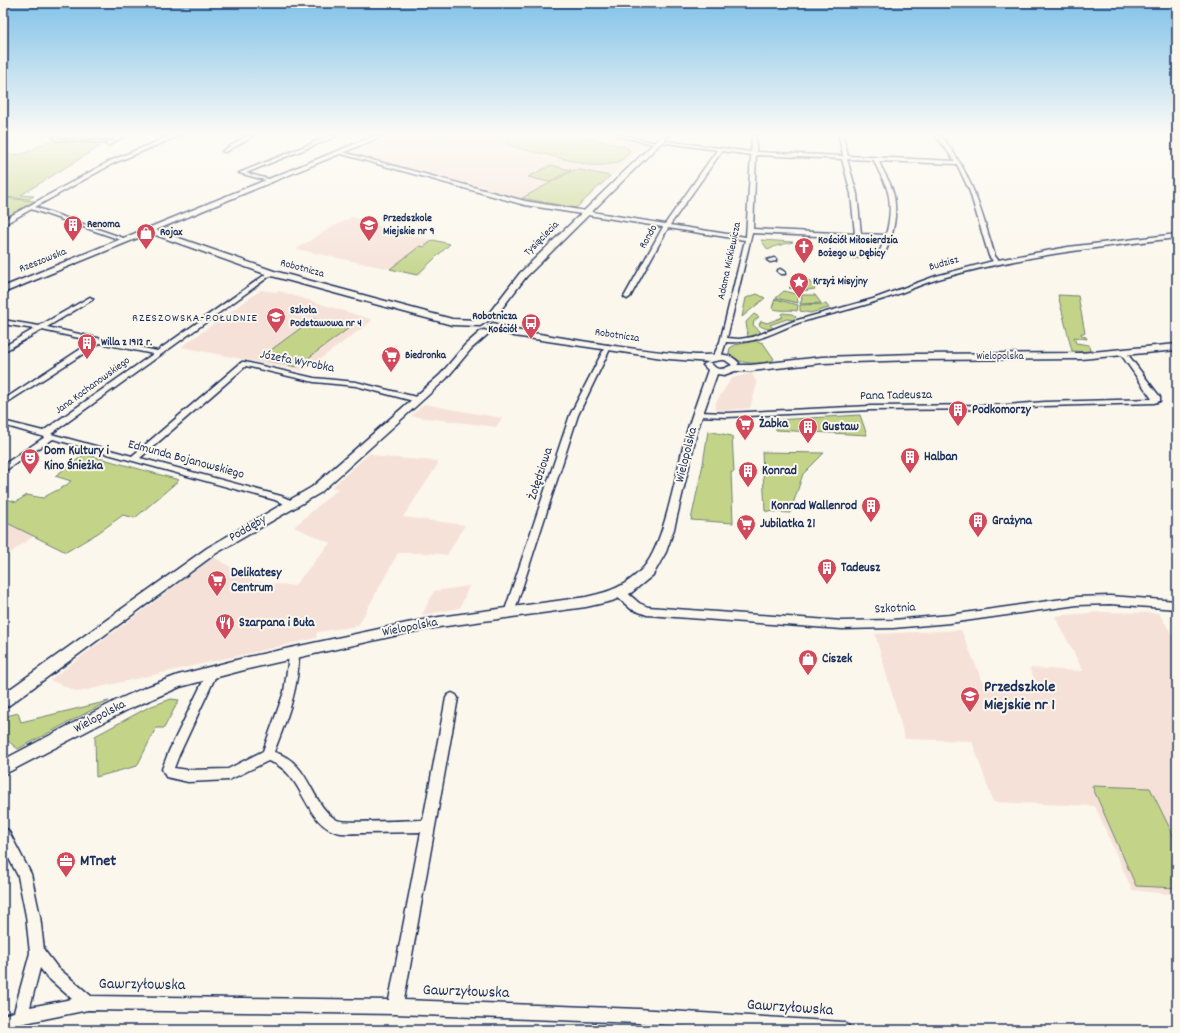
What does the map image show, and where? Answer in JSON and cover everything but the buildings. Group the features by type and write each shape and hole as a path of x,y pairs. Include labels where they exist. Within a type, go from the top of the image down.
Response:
{"street":[{"path":"3,223 72,184"},
{"name":"Rzeszowska","path":"3,290 262,184"},
{"path":"455,184 525,203 748,239"},
{"name":"Tysiąclecia","path":"483,328 523,275 616,184"},
{"name":"Rondo","path":"627,297 667,225 696,184"},
{"name":"Adama Mickiewicza","path":"714,362 724,341 750,231 752,184"},
{"path":"851,184 854,197 858,236"},
{"path":"881,255 888,237 891,215 890,190 887,184"},
{"path":"968,184 975,198 992,256 997,262"},
{"path":"30,207 126,240"},
{"name":"Robotnicza","path":"149,230 271,273 452,322 483,328 714,362"},
{"path":"750,231 888,237"},
{"name":"Budzisz","path":"724,341 754,339 796,322 875,300 938,277 997,262 1068,249 1177,236"},
{"name":"Jana Kochanowskiego","path":"3,469 158,353 271,273"},
{"path":"3,350 90,299"},
{"path":"3,322 158,353"},
{"name":"Poddęby","path":"3,706 9,698 211,551 316,490 443,377 483,328"},
{"path":"3,403 99,340"},
{"name":"Żołędziowa","path":"509,613 574,415 608,347"},
{"name":"Wielopolska","path":"734,366 751,368 775,364 822,360 916,357 1081,356 1177,347"},
{"name":"Pana Tadeusza","path":"698,414 727,415 871,408 1006,407 1045,404 1141,402 1154,401 1157,399 1124,353"},
{"path":"714,362 734,366"},
{"path":"714,362 724,372 734,366"},
{"name":"Wielopolska","path":"3,768 149,692 178,681 213,671 294,652 439,622 586,602 620,593 644,576 660,552 668,529 698,414 705,396 714,362"},
{"name":"Józefa Wyrobka","path":"133,459 245,364 314,380 356,384 417,400"},
{"name":"Wielopolska","path":"705,396 724,372"},
{"name":"Edmunda Bojanowskiego","path":"3,423 278,498 292,504"},
{"name":"Szkotnia","path":"620,593 635,606 647,611 842,624 893,624 1076,601 1110,600 1177,605"},
{"path":"213,671 173,755 168,770 170,773 188,776 229,774 267,755 289,697 293,681 294,652"},
{"path":"395,1007 452,698"},
{"path":"267,755 280,759 293,769 323,817 332,824 342,826 429,826"},
{"path":"3,834 24,874 33,916 37,953 20,1017"},
{"name":"Gawrzyłowska","path":"37,953 52,972 88,1003"},
{"name":"Gawrzyłowska","path":"3,1023 20,1017 88,1003 395,1007 638,1016 793,1028 843,1030"}],"shaded area":[{"path":"467,184 603,184 578,208 525,200"},
{"name":"Przedszkole Miejskie nr 9","path":"352,217 400,232 399,234 433,240 424,247 420,246 390,269 296,249 332,227"},
{"name":"Szkoła Podstawowa nr 4","path":"261,290 279,291 370,319 372,321 302,371 181,347"},
{"path":"752,373 757,384 750,408 720,411 715,409 716,402 732,378"},
{"path":"424,404 502,418 496,427 411,416"},
{"path":"370,453 382,457 438,461 437,466 403,517 465,525 447,555 430,553 398,553 358,626 317,632 316,638 78,692 50,680 214,557 253,581 294,586 330,543 294,527 339,488 331,488"},
{"path":"3,521 34,536 3,558"},
{"path":"469,586 460,608 422,615 434,591"},
{"path":"1101,612 1159,613 1177,643 1177,895 1132,890 1095,806 993,802 972,741 905,739 875,634 961,630 985,687 1039,687 1029,668 1083,671 1055,616"}],"green space":[{"path":"3,184 39,184 21,195 34,196 29,199 3,197"},
{"path":"548,184 601,184 576,208 522,198"},
{"path":"3,198 35,201 3,219"},
{"path":"433,240 450,244 417,275 390,269 420,246 424,247"},
{"path":"761,240 793,242 776,246 768,250"},
{"path":"834,252 867,254 863,258 852,259"},
{"path":"796,280 801,282 809,281 815,289 802,291 789,288"},
{"path":"784,291 799,295 797,298 798,303 776,298"},
{"path":"757,294 765,298 742,317 746,298"},
{"path":"801,295 815,295 821,303 800,304 802,299"},
{"path":"1058,295 1078,296 1085,333 1081,333 1082,336 1086,337 1087,339 1074,337 1076,343 1089,345 1090,352 1072,351"},
{"path":"775,299 798,305 797,311 777,310 772,308"},
{"path":"826,304 829,308 810,313 800,311 800,305"},
{"path":"754,314 759,317 754,321 753,325 760,331 760,333 748,337 746,322"},
{"path":"781,314 792,314 796,317 793,320 787,319 770,325 773,328 771,329 759,325 761,321 767,323 783,317"},
{"path":"313,319 349,328 296,367 260,358"},
{"path":"756,341 763,343 774,359 773,360 762,363 749,363 737,360 729,353 730,348 735,345"},
{"path":"860,415 867,435 776,430 776,420"},
{"path":"708,431 732,436 734,472 731,472 733,523 691,520 703,464"},
{"path":"762,452 824,453 803,474 790,513 765,511"},
{"path":"85,454 179,480 135,518 123,515 98,533 66,552 3,521 3,498 16,502 27,495 43,498 71,481 55,476"},
{"path":"171,699 179,700 164,728 156,728 137,766 96,777 95,736 149,707"},
{"path":"109,701 18,749 3,737 3,717 18,713 21,722"},
{"path":"1092,786 1150,788 1177,843 1177,888 1136,886"}],"place":[{"name":"Renoma","path":"73,242"},
{"name":"Przedszkole Miejskie nr 9","path":"369,242"},
{"name":"Rojax","path":"146,250"},
{"name":"Kościół Miłosierdzia Bożego w Dębicy","path":"804,264"},
{"name":"Krzyż Misyjny","path":"799,299"},
{"name":"Szkoła Podstawowa nr 4","path":"276,334"},
{"name":"Robotnicza Kościół","path":"531,340"},
{"name":"Willa z 1912 r.","path":"87,360"},
{"name":"Biedronka","path":"391,373"},
{"name":"Podkomorzy","path":"958,427"},
{"name":"Żabka","path":"745,441"},
{"name":"Gustaw","path":"808,444"},
{"name":"Halban","path":"910,474"},
{"name":"Dom Kultury i Kino Śnieżka","path":"30,475"},
{"name":"Konrad","path":"748,488"},
{"name":"Konrad Wallenrod","path":"871,523"},
{"name":"Grażyna","path":"978,538"},
{"name":"Jubilatka 21","path":"746,541"},
{"name":"Tadeusz","path":"827,585"},
{"name":"Delikatesy Centrum","path":"217,597"},
{"name":"Szarpana i Buła","path":"225,640"},
{"name":"Ciszek","path":"808,676"},
{"name":"Przedszkole Miejskie nr 1","path":"970,713"},
{"name":"MTnet","path":"66,878"}],"district":[{"name":"RZESZOWSKA-POŁUDNIE","path":"195,318"}]}
